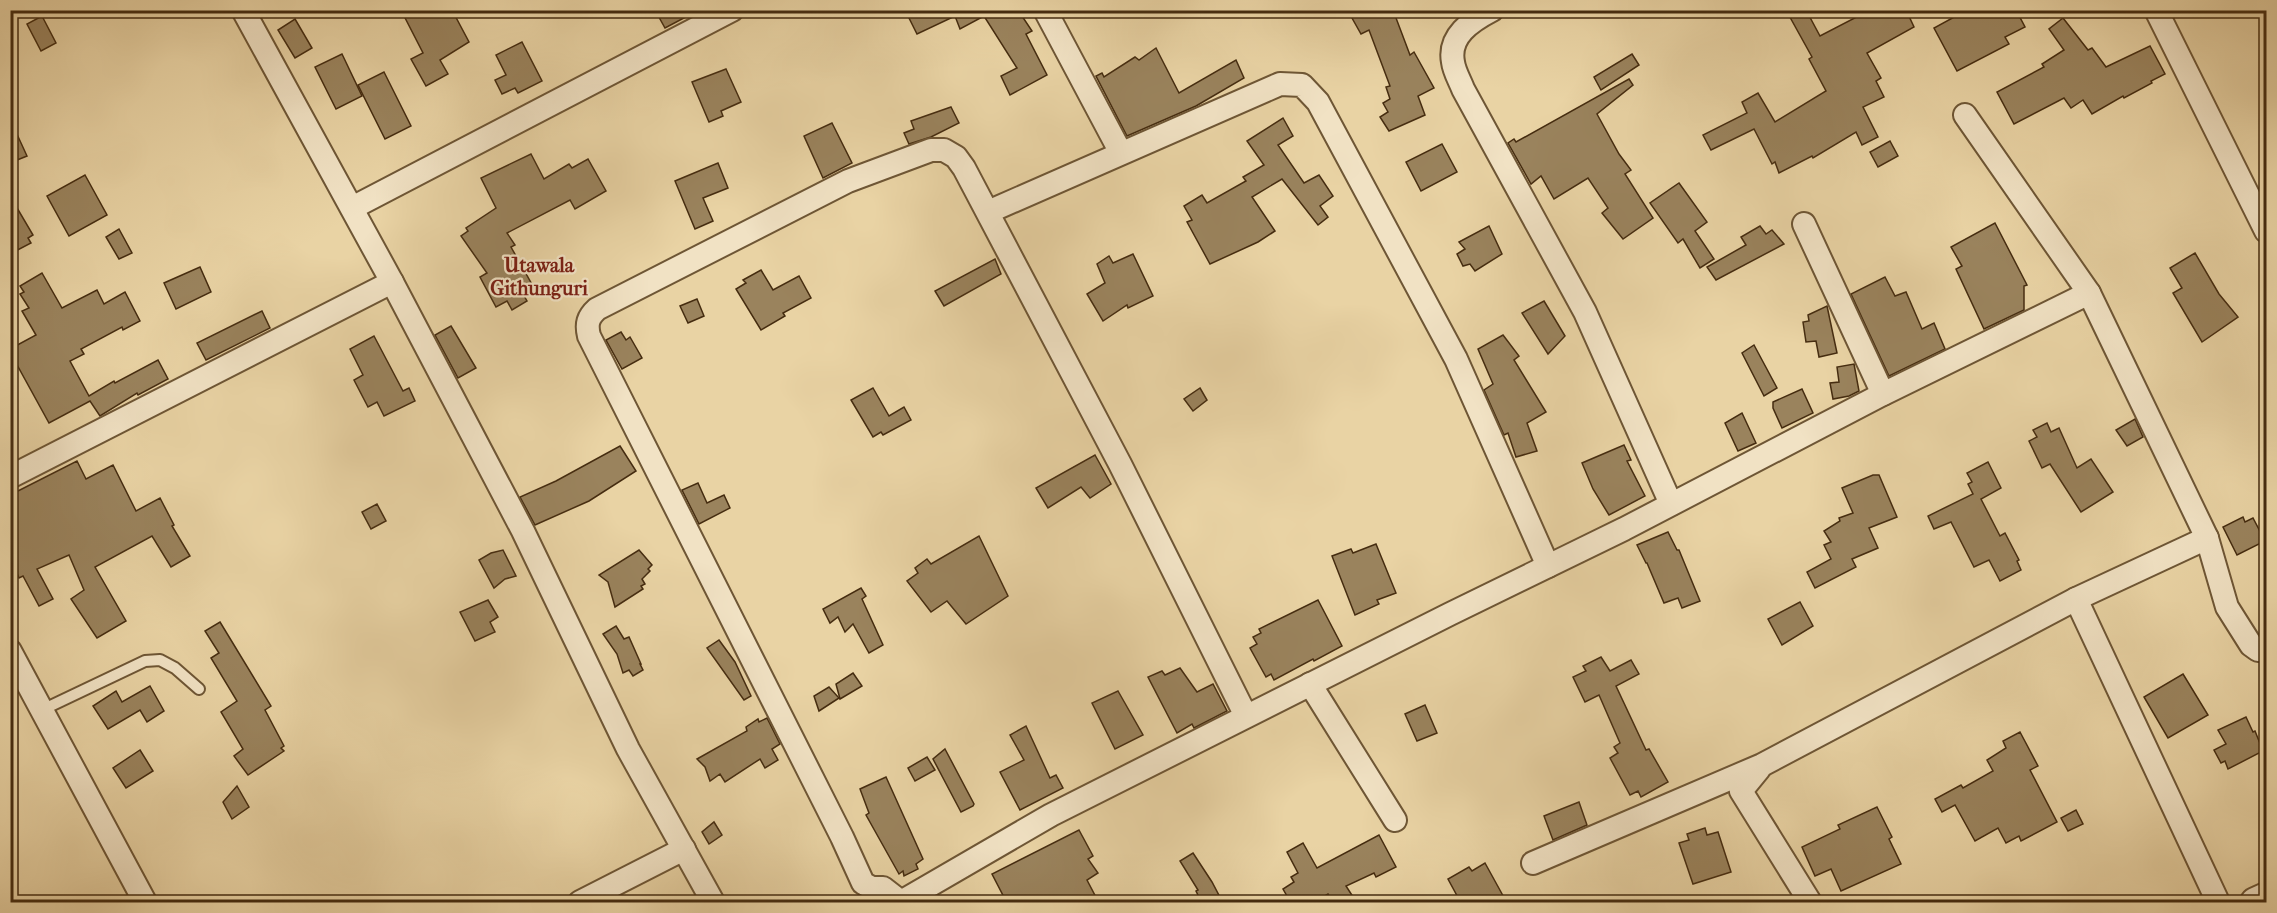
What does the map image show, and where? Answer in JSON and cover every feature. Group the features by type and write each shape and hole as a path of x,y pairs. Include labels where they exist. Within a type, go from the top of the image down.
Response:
{"street":[{"path":"352,208 732,10"},
{"path":"1045,10 1121,153"},
{"path":"1492,10 1476,18 1456,37 1453,61 1463,89 1585,312 1671,504"},
{"path":"2156,10 2266,231"},
{"path":"250,13 523,531 628,749 713,903"},
{"path":"988,212 1280,84 1302,85 1318,102 1456,359 1548,566"},
{"path":"1965,115 2089,293 2207,537 2227,607 2251,645 2258,650 2266,650"},
{"path":"1246,716 1120,464 988,212 956,157 944,150 919,153 848,181 597,309 588,321 589,336 842,837 863,883 872,888 883,888 901,902 1050,815 1671,504 1883,394 2089,293"},
{"path":"1804,224 1883,394"},
{"path":"10,477 392,282"},
{"path":"1533,863 1761,765 2076,599 2207,537"},
{"path":"2076,599 2218,903"},
{"path":"10,651 145,903"},
{"path":"1310,684 1395,820"},
{"path":"1761,765 1741,791 1810,903"},
{"path":"580,903 684,849"},
{"path":"2255,903 2266,897"}],"lane":[{"path":"42,710 145,661 160,660 199,688"}],"building":[{"path":"401,10 452,10 469,42 440,60 448,74 426,86 411,59 423,53"},
{"path":"655,10 699,10 665,28"},
{"path":"905,10 1018,10 1032,31 1026,34 1047,75 1010,95 1001,76 1017,68 984,16 960,29 955,16 917,34"},
{"path":"1365,10 1393,10 1410,55 1414,52 1434,88 1418,96 1425,115 1389,131 1380,117 1388,112 1383,103 1390,99 1386,87 1390,86 1369,30 1361,34 1352,18"},
{"path":"1786,10 1806,10 1820,36 1870,10 1906,10 1914,27 1867,53 1881,78 1876,81 1884,97 1863,107 1878,137 1862,145 1856,132 1813,158 1812,156 1779,173 1775,162 1772,164 1754,129 1711,150 1703,135 1747,113 1742,102 1758,93 1775,122 1826,91 1809,59 1812,57"},
{"path":"1967,10 2016,10 2025,27 2005,37 2009,44 1957,71 1934,28"},
{"path":"42,16 56,43 41,51 27,24"},
{"path":"2063,18 2088,50 2092,48 2106,67 2150,46 2165,74 2092,114 2083,100 2071,108 2064,98 2014,124 1997,92 2044,67 2042,64 2064,50 2049,29"},
{"path":"295,19 312,48 295,58 278,30"},
{"path":"522,42 542,81 518,93 515,88 502,94 495,80 506,75 496,55"},
{"path":"1156,48 1179,93 1236,60 1244,78 1196,106 1127,136 1096,76 1102,73 1104,77 1135,57 1139,60"},
{"path":"342,54 362,96 336,109 315,67"},
{"path":"1632,54 1639,65 1601,90 1594,77"},
{"path":"726,69 741,102 721,111 723,116 709,122 692,82"},
{"path":"384,72 411,126 385,139 358,85"},
{"path":"1629,79 1633,85 1597,114 1619,154 1631,170 1625,174 1653,218 1623,239 1602,213 1608,208 1588,178 1554,199 1541,176 1531,184 1508,143 1514,139 1516,142"},
{"path":"951,107 959,123 931,137 909,144 904,133 914,129 911,121"},
{"path":"1283,118 1293,136 1278,145 1304,183 1319,175 1333,196 1320,206 1328,217 1318,225 1282,179 1252,197 1275,231 1258,242 1210,264 1187,222 1192,220 1184,206 1202,195 1207,203 1246,181 1243,177 1264,165 1247,141"},
{"path":"10,119 27,156 10,163"},
{"path":"832,123 852,163 823,178 804,136"},
{"path":"1890,141 1898,156 1878,167 1870,152"},
{"path":"1442,144 1457,172 1421,191 1406,162"},
{"path":"531,154 544,179 569,164 572,168 588,159 606,191 575,209 570,200 507,233 515,245 511,247 534,288 523,294 527,301 512,310 507,301 496,307 480,277 487,273 461,236 468,231 466,228 496,208 481,178"},
{"path":"718,163 728,188 703,198 713,221 695,229 675,181"},
{"path":"85,175 107,215 69,236 47,196"},
{"path":"1679,183 1707,222 1695,231 1714,259 1700,268 1683,239 1678,243 1650,203"},
{"path":"10,196 33,235 28,238 31,243 10,254"},
{"path":"1995,223 2027,285 2024,286 2024,310 1984,329 1956,269 1962,266 1951,247"},
{"path":"1489,226 1502,254 1475,271 1470,264 1463,266 1457,254 1465,249 1459,242"},
{"path":"1760,226 1766,234 1772,230 1784,244 1716,280 1707,267 1746,245 1741,237"},
{"path":"119,229 132,253 119,259 106,237"},
{"path":"2195,253 2219,294 2238,317 2202,342 2173,293 2182,288 2170,268"},
{"path":"1133,254 1153,296 1128,308 1127,305 1103,321 1087,294 1105,283 1097,264 1109,256 1113,263"},
{"path":"995,259 1001,274 944,306 935,291"},
{"path":"200,267 211,292 176,309 164,283"},
{"path":"761,270 773,290 799,276 811,298 783,313 785,316 761,330 736,289 746,283 743,280"},
{"path":"42,273 62,308 97,290 104,304 125,292 140,321 123,330 122,327 81,349 84,354 70,361 89,396 158,360 168,379 138,395 137,393 100,416 90,401 49,423 10,352 10,349 36,335 22,311 29,308 20,294 24,292 20,286"},
{"path":"1885,277 1895,296 1906,292 1922,329 1934,323 1945,349 1889,376 1851,294"},
{"path":"697,299 704,316 688,323 680,306"},
{"path":"1544,301 1565,336 1548,354 1522,313"},
{"path":"1827,306 1837,353 1819,357 1816,341 1806,342 1803,322 1809,321 1808,315"},
{"path":"262,311 270,328 206,360 197,343"},
{"path":"451,326 476,368 458,378 435,335"},
{"path":"621,332 626,340 630,337 642,358 622,369 606,340"},
{"path":"1503,335 1519,356 1514,360 1546,412 1527,423 1537,451 1516,457 1508,433 1504,435 1484,390 1493,384 1478,349"},
{"path":"374,336 403,391 409,388 415,401 384,416 377,402 368,407 354,380 363,375 350,349"},
{"path":"1754,345 1777,388 1764,396 1742,353"},
{"path":"1854,364 1859,391 1849,396 1833,399 1830,383 1839,382 1837,367"},
{"path":"873,388 889,416 904,407 911,420 883,435 881,432 873,437 851,400"},
{"path":"1200,388 1207,400 1193,411 1184,399"},
{"path":"1802,389 1813,413 1782,428 1773,408 1773,402"},
{"path":"1742,413 1756,443 1738,451 1725,423"},
{"path":"2135,419 2143,437 2127,446 2116,430"},
{"path":"2047,423 2051,432 2059,428 2077,468 2091,459 2113,492 2081,512 2050,464 2042,468 2029,441 2037,437 2033,430"},
{"path":"1624,445 1631,460 1627,461 1645,496 1609,515 1593,489 1582,463"},
{"path":"620,446 636,471 589,501 535,525 520,497 556,481"},
{"path":"1095,455 1111,484 1090,498 1081,487 1048,508 1036,488"},
{"path":"77,461 86,479 113,465 136,511 160,498 174,525 172,526 190,556 171,567 152,536 95,567 126,621 97,638 71,599 84,590 69,555 37,569 53,599 39,606 23,576 19,578 17,573 10,576 10,542 17,539 10,526 10,495"},
{"path":"1988,462 2001,488 1981,499 2000,536 2005,533 2019,560 2017,561 2021,570 2000,581 1989,560 1974,567 1951,522 1934,529 1928,516 1973,494 1968,484 1972,482 1967,473"},
{"path":"1873,475 1879,475 1897,517 1869,528 1878,548 1852,559 1856,567 1815,588 1807,572 1831,559 1824,545 1831,542 1824,531 1840,521 1839,518 1853,513 1842,488"},
{"path":"698,483 707,503 724,495 730,508 699,524 682,490"},
{"path":"377,504 386,521 371,529 362,512"},
{"path":"2243,517 2245,522 2253,518 2265,541 2237,555 2223,527"},
{"path":"1668,532 1679,550 1700,601 1682,608 1678,598 1664,603 1637,545"},
{"path":"979,536 1008,596 966,624 947,601 931,612 907,581 918,573 915,568 927,559 931,564"},
{"path":"1376,544 1396,593 1377,600 1379,604 1355,615 1332,556 1351,549 1353,553"},
{"path":"503,550 516,576 505,579 494,588 479,560 491,553"},
{"path":"639,550 652,565 648,569 650,571 642,579 645,584 641,586 643,589 615,607 608,582 599,575"},
{"path":"861,588 866,596 862,599 883,645 869,653 853,624 845,632 838,617 830,623 823,609"},
{"path":"488,600 498,617 490,622 495,632 475,641 460,612"},
{"path":"1318,600 1342,646 1274,680 1271,674 1266,677 1250,648 1257,644 1253,637 1261,633 1259,629"},
{"path":"1800,602 1813,626 1782,645 1768,619"},
{"path":"220,622 271,706 265,710 284,746 281,748 284,751 248,775 234,756 243,749 221,712 237,701 211,658 219,653 205,631"},
{"path":"616,626 624,639 629,637 641,664 643,670 633,676 629,670 623,673 617,654 603,634"},
{"path":"719,640 735,662 751,696 744,700 707,648"},
{"path":"1601,657 1610,671 1631,660 1639,674 1616,686 1646,750 1649,749 1668,782 1641,797 1638,791 1630,795 1610,758 1618,753 1614,747 1620,743 1599,695 1585,702 1573,677 1586,671 1583,666"},
{"path":"1180,668 1197,692 1213,684 1227,711 1194,728 1192,724 1177,733 1148,677 1162,671 1165,675"},
{"path":"853,673 862,686 840,699 836,684"},
{"path":"2183,674 2208,715 2168,738 2144,697"},
{"path":"150,686 164,711 147,722 140,710 108,729 93,706 116,691 122,702"},
{"path":"829,687 839,698 819,711 814,696"},
{"path":"1118,691 1143,735 1115,749 1092,703"},
{"path":"1425,705 1437,733 1417,741 1405,714"},
{"path":"2246,717 2263,751 2228,769 2225,761 2221,763 2214,750 2226,744 2218,730"},
{"path":"767,718 780,744 772,749 778,760 765,768 760,759 725,782 720,774 710,781 705,767 697,759 747,731 746,727 758,719 759,722"},
{"path":"1026,726 1050,778 1056,775 1063,788 1020,810 1000,772 1024,760 1010,735"},
{"path":"2020,732 2038,766 2030,770 2057,822 2021,841 2019,836 2006,843 1998,828 1975,841 1955,805 1942,812 1935,799 1961,785 1963,788 1993,771 1987,760 2006,748 2003,741"},
{"path":"945,749 974,804 961,812 933,759"},
{"path":"140,750 153,771 126,788 113,768"},
{"path":"927,757 935,770 915,781 908,768"},
{"path":"886,777 923,859 916,864 918,869 904,876 903,871 899,874 866,815 869,813 860,789"},
{"path":"237,786 249,807 232,819 223,802"},
{"path":"1579,802 1587,825 1553,840 1544,816"},
{"path":"1877,807 1892,837 1889,839 1901,864 1841,891 1831,869 1815,876 1802,847 1840,829 1838,825"},
{"path":"2076,810 2083,824 2068,831 2061,818"},
{"path":"714,822 722,835 709,844 702,832"},
{"path":"1705,828 1707,835 1718,832 1731,872 1693,884 1679,843 1689,840 1687,834"},
{"path":"1079,830 1093,856 1088,859 1098,873 1087,880 1099,903 1007,903 992,874"},
{"path":"1379,835 1396,867 1376,877 1374,873 1346,886 1357,903 1334,903 1328,894 1313,903 1291,903 1283,889 1294,882 1291,877 1298,873 1287,852 1303,843 1317,868"},
{"path":"1193,853 1223,903 1202,903 1196,891 1198,890 1180,861"},
{"path":"1485,863 1507,903 1461,903 1448,879 1469,867 1472,871"}],"district":[{"name":"Utawala Githunguri","path":"539,276"}]}
